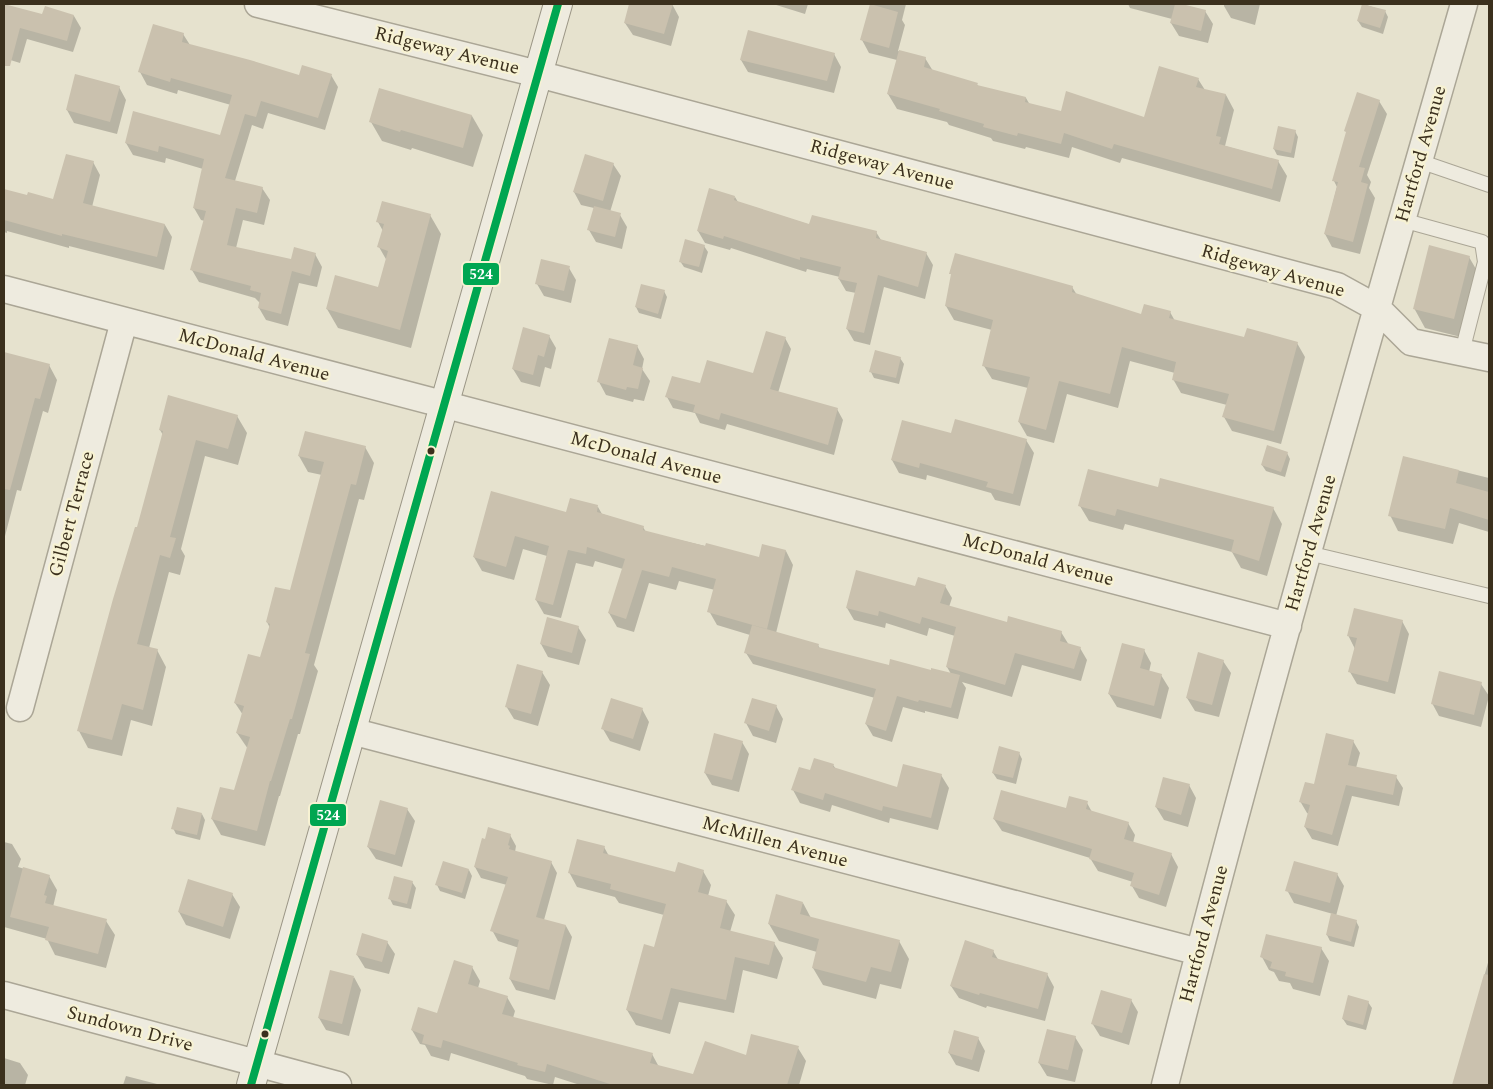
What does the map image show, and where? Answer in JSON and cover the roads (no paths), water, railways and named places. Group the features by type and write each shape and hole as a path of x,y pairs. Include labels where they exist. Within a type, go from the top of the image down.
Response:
{"street":[{"name":"Ridgeway Avenue","path":"258,4 538,74 1338,286 1376,308 1411,342 1489,358"},
{"path":"254,1074 558,4"},
{"name":"Hartford Avenue","path":"1165,1085 1199,952 1308,553 1376,308 1464,4"},
{"name":"McDonald Avenue","path":"4,289 1288,626"},
{"name":"Gilbert Terrace","path":"20,708 124,321"},
{"name":"McMillen Avenue","path":"352,731 1199,952"},
{"name":"Sundown Drive","path":"4,995 254,1074 338,1085"}],"lane":[{"path":"1419,161 1489,185"},
{"path":"1402,220 1482,242 1485,262 1462,352"},
{"path":"1308,553 1489,596"}]}
